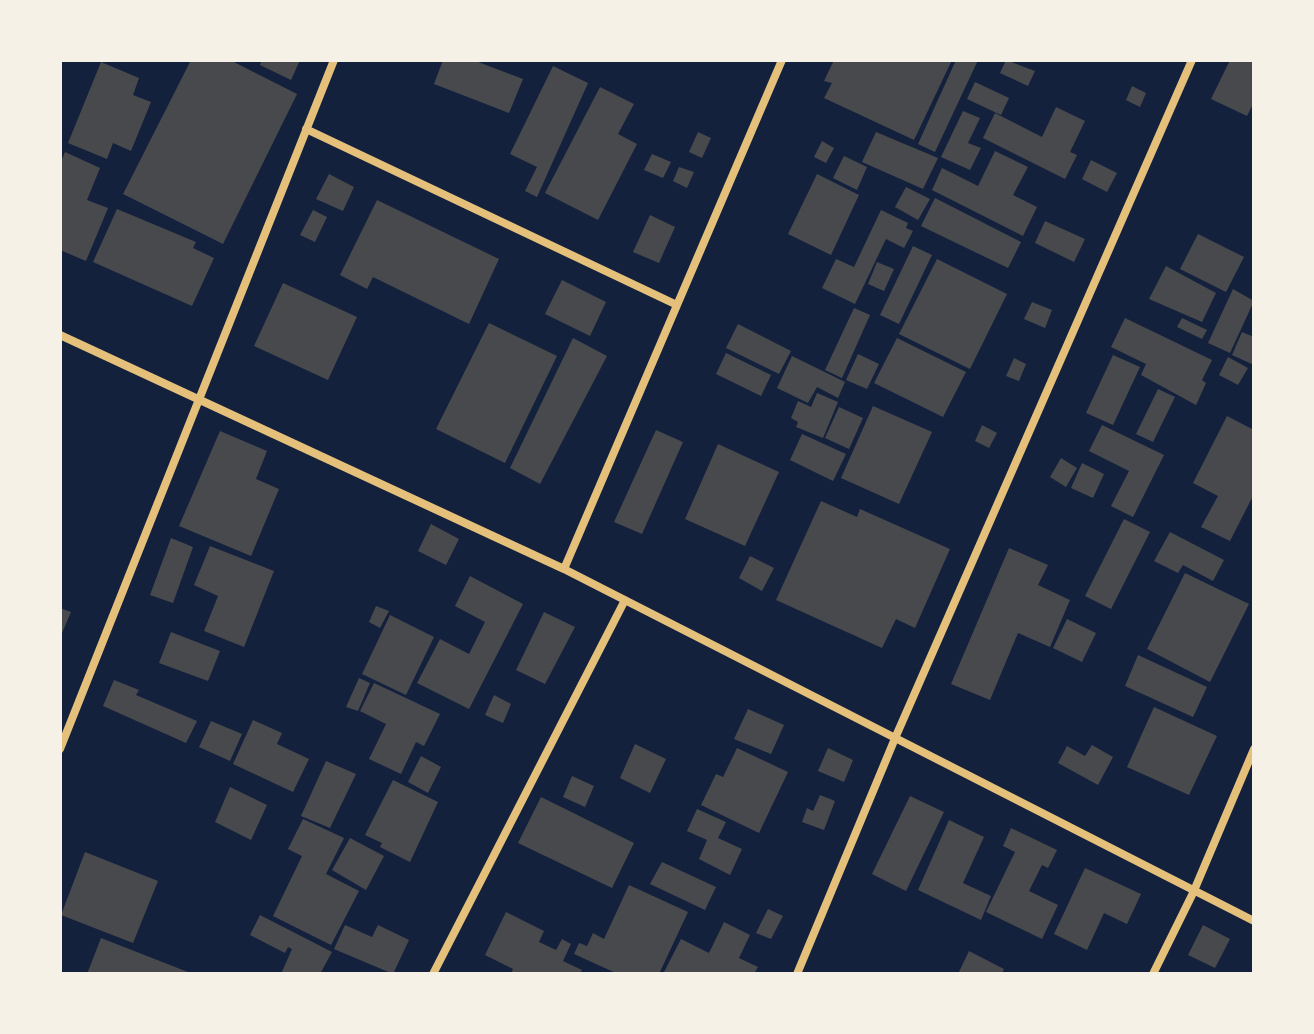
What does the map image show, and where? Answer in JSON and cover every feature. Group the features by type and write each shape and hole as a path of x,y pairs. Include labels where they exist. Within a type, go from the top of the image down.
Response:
{"street":[{"path":"60,749 334,60"},
{"path":"564,569 782,60"},
{"path":"797,974 896,736 1192,60"},
{"path":"306,129 677,305"},
{"path":"60,335 198,396 564,569 896,736 1193,893 1254,921"},
{"path":"433,974 625,600"},
{"path":"1153,974 1193,893 1254,749"}],"building":[{"path":"191,60 230,60 297,94 223,244 123,194"},
{"path":"262,60 300,60 291,80 260,65"},
{"path":"443,60 473,60 523,79 509,113 434,84"},
{"path":"834,60 952,60 914,140 824,98 832,83 824,81"},
{"path":"956,60 978,60 935,152 918,144"},
{"path":"1006,60 1035,71 1028,86 1000,73"},
{"path":"1230,60 1254,60 1254,102 1247,116 1211,99"},
{"path":"101,62 139,78 133,95 151,102 131,151 113,143 107,159 68,143"},
{"path":"553,66 588,83 537,197 525,191 537,167 510,154"},
{"path":"975,82 1009,98 1001,115 967,99"},
{"path":"1132,86 1146,93 1140,107 1126,100"},
{"path":"600,87 634,104 618,134 637,144 598,220 545,193"},
{"path":"1056,107 1085,121 1070,152 1077,155 1065,179 983,138 995,113 1042,137"},
{"path":"963,111 980,118 968,143 981,148 970,170 941,157"},
{"path":"698,132 711,138 702,158 689,152"},
{"path":"876,132 938,158 923,189 862,162"},
{"path":"822,141 834,148 826,163 814,157"},
{"path":"995,151 1028,167 1013,195 1037,207 1023,236 932,190 942,168 978,186"},
{"path":"65,152 100,168 87,200 108,208 86,261 60,250 60,164"},
{"path":"652,154 671,162 663,178 644,170"},
{"path":"844,156 867,167 857,190 833,178"},
{"path":"1091,160 1117,173 1107,192 1082,179"},
{"path":"679,167 694,172 687,188 673,181"},
{"path":"329,174 354,187 343,211 316,199"},
{"path":"817,174 859,195 831,255 788,234"},
{"path":"906,187 930,199 918,220 895,207"},
{"path":"935,198 1021,242 1008,268 921,226"},
{"path":"377,200 499,259 469,324 373,277 367,289 340,275"},
{"path":"117,209 196,242 193,248 214,258 192,306 93,262"},
{"path":"313,210 327,217 315,242 300,235"},
{"path":"881,210 908,223 906,228 913,231 904,248 886,239 855,304 822,288 836,259 854,267"},
{"path":"650,215 675,227 659,263 633,252"},
{"path":"1045,221 1085,239 1074,262 1035,243"},
{"path":"1198,234 1244,257 1226,292 1180,269"},
{"path":"913,246 932,255 899,324 880,315"},
{"path":"937,259 1007,294 970,369 899,334"},
{"path":"877,262 894,269 884,291 868,284"},
{"path":"1166,266 1216,293 1202,322 1149,299"},
{"path":"562,280 606,302 590,336 545,314"},
{"path":"283,283 357,317 328,380 254,346"},
{"path":"1233,289 1254,301 1230,353 1208,343"},
{"path":"1032,302 1052,310 1045,328 1024,319"},
{"path":"854,308 870,315 842,378 825,370"},
{"path":"1125,318 1212,360 1202,380 1206,383 1196,405 1141,375 1146,364 1111,347"},
{"path":"1182,318 1207,330 1202,339 1177,327"},
{"path":"489,323 557,356 505,463 436,429"},
{"path":"738,324 791,351 779,374 726,348"},
{"path":"1242,332 1254,337 1254,365 1232,355"},
{"path":"573,338 607,356 540,484 510,468"},
{"path":"897,338 966,372 943,417 874,383"},
{"path":"726,353 771,375 761,396 716,374"},
{"path":"858,354 879,364 867,389 846,380"},
{"path":"1113,355 1140,367 1113,425 1086,413"},
{"path":"792,356 845,382 838,398 817,387 808,403 777,388"},
{"path":"1228,357 1248,368 1238,385 1219,375"},
{"path":"1014,358 1026,364 1019,381 1006,376"},
{"path":"1158,389 1175,397 1153,442 1136,434"},
{"path":"817,393 838,402 823,438 796,427 798,422 791,418 798,401 811,407"},
{"path":"873,406 932,432 899,504 841,478"},
{"path":"839,407 863,418 849,449 825,438"},
{"path":"1227,416 1254,430 1254,494 1230,541 1201,527 1218,496 1193,483"},
{"path":"982,425 997,433 989,448 975,441"},
{"path":"1102,425 1164,455 1133,517 1111,506 1129,471 1089,451"},
{"path":"656,430 683,442 642,534 614,522"},
{"path":"220,431 267,451 256,479 279,489 251,556 179,526"},
{"path":"802,434 846,454 833,481 790,460"},
{"path":"718,444 779,472 745,546 685,519"},
{"path":"1061,458 1077,468 1066,487 1050,477"},
{"path":"1082,463 1104,474 1093,498 1071,488"},
{"path":"821,501 857,517 860,509 950,549 915,628 896,619 882,648 776,600"},
{"path":"1124,519 1150,532 1111,609 1085,596"},
{"path":"431,524 459,539 446,565 418,551"},
{"path":"1170,532 1224,560 1213,581 1183,565 1178,573 1154,561"},
{"path":"171,538 193,547 173,603 150,595"},
{"path":"210,546 274,571 244,647 204,631 218,596 194,585"},
{"path":"1009,548 1048,565 1038,585 1070,600 1050,647 1018,633 990,700 951,684"},
{"path":"750,556 774,568 762,591 739,578"},
{"path":"1185,573 1249,604 1210,682 1147,649"},
{"path":"470,576 523,604 469,709 417,683 440,639 469,654 485,622 455,606"},
{"path":"376,606 389,611 380,628 369,622"},
{"path":"60,608 71,612 62,633 60,633"},
{"path":"544,612 575,627 545,684 516,670"},
{"path":"390,615 434,637 406,695 362,674"},
{"path":"1067,619 1096,633 1082,662 1053,648"},
{"path":"171,632 220,651 208,681 159,663"},
{"path":"1138,655 1207,687 1193,717 1125,686"},
{"path":"359,678 370,683 358,711 346,707"},
{"path":"114,680 139,690 136,695 197,721 186,743 103,706"},
{"path":"374,683 440,714 424,746 416,742 401,774 369,759 386,724 360,711"},
{"path":"494,695 511,704 503,723 485,715"},
{"path":"1154,707 1217,736 1189,795 1127,767"},
{"path":"748,709 784,725 771,754 734,739"},
{"path":"253,720 282,733 277,744 309,759 293,792 233,764"},
{"path":"211,721 242,734 230,761 199,747"},
{"path":"635,744 666,759 650,793 620,778"},
{"path":"1092,745 1113,757 1098,785 1058,763 1067,746 1085,756"},
{"path":"737,748 788,772 759,833 701,805 716,774 723,777"},
{"path":"828,748 853,760 844,782 818,771"},
{"path":"421,756 441,767 428,793 408,782"},
{"path":"326,761 356,774 330,828 301,816"},
{"path":"572,776 594,786 585,807 563,797"},
{"path":"393,780 438,802 410,862 380,847 382,843 365,835"},
{"path":"230,787 267,805 251,840 215,822"},
{"path":"820,795 835,801 824,830 802,822 807,808 813,811"},
{"path":"910,796 944,812 906,891 872,874"},
{"path":"541,797 634,843 612,888 518,843"},
{"path":"697,809 726,822 718,838 742,849 730,875 699,859 707,840 687,831"},
{"path":"303,819 344,838 326,874 359,891 331,945 273,916 302,856 288,849"},
{"path":"949,820 984,837 963,883 991,896 981,920 918,890"},
{"path":"1011,828 1057,850 1048,868 1042,865 1029,891 1058,905 1042,939 986,912 1015,852 1003,846"},
{"path":"350,838 384,856 366,890 332,870"},
{"path":"85,852 158,881 133,943 61,915"},
{"path":"662,862 716,887 705,910 650,884"},
{"path":"1085,868 1141,894 1127,924 1104,913 1087,950 1054,934"},
{"path":"629,885 688,912 659,974 618,974 574,954 579,943 587,946 593,933 604,939"},
{"path":"768,909 783,916 771,939 756,933"},
{"path":"506,912 544,931 539,942 556,950 562,939 571,944 563,961 582,970 580,974 511,974 513,969 485,955"},
{"path":"260,915 332,952 320,974 281,974 292,949 288,947 285,953 250,935"},
{"path":"724,922 750,935 739,958 758,967 754,974 663,974 681,939 709,953"},
{"path":"345,925 372,937 378,925 409,940 393,974 334,949"},
{"path":"1203,925 1230,939 1215,968 1188,955"},
{"path":"101,938 193,974 87,974"},
{"path":"969,951 1004,969 1002,974 958,974"}]}
